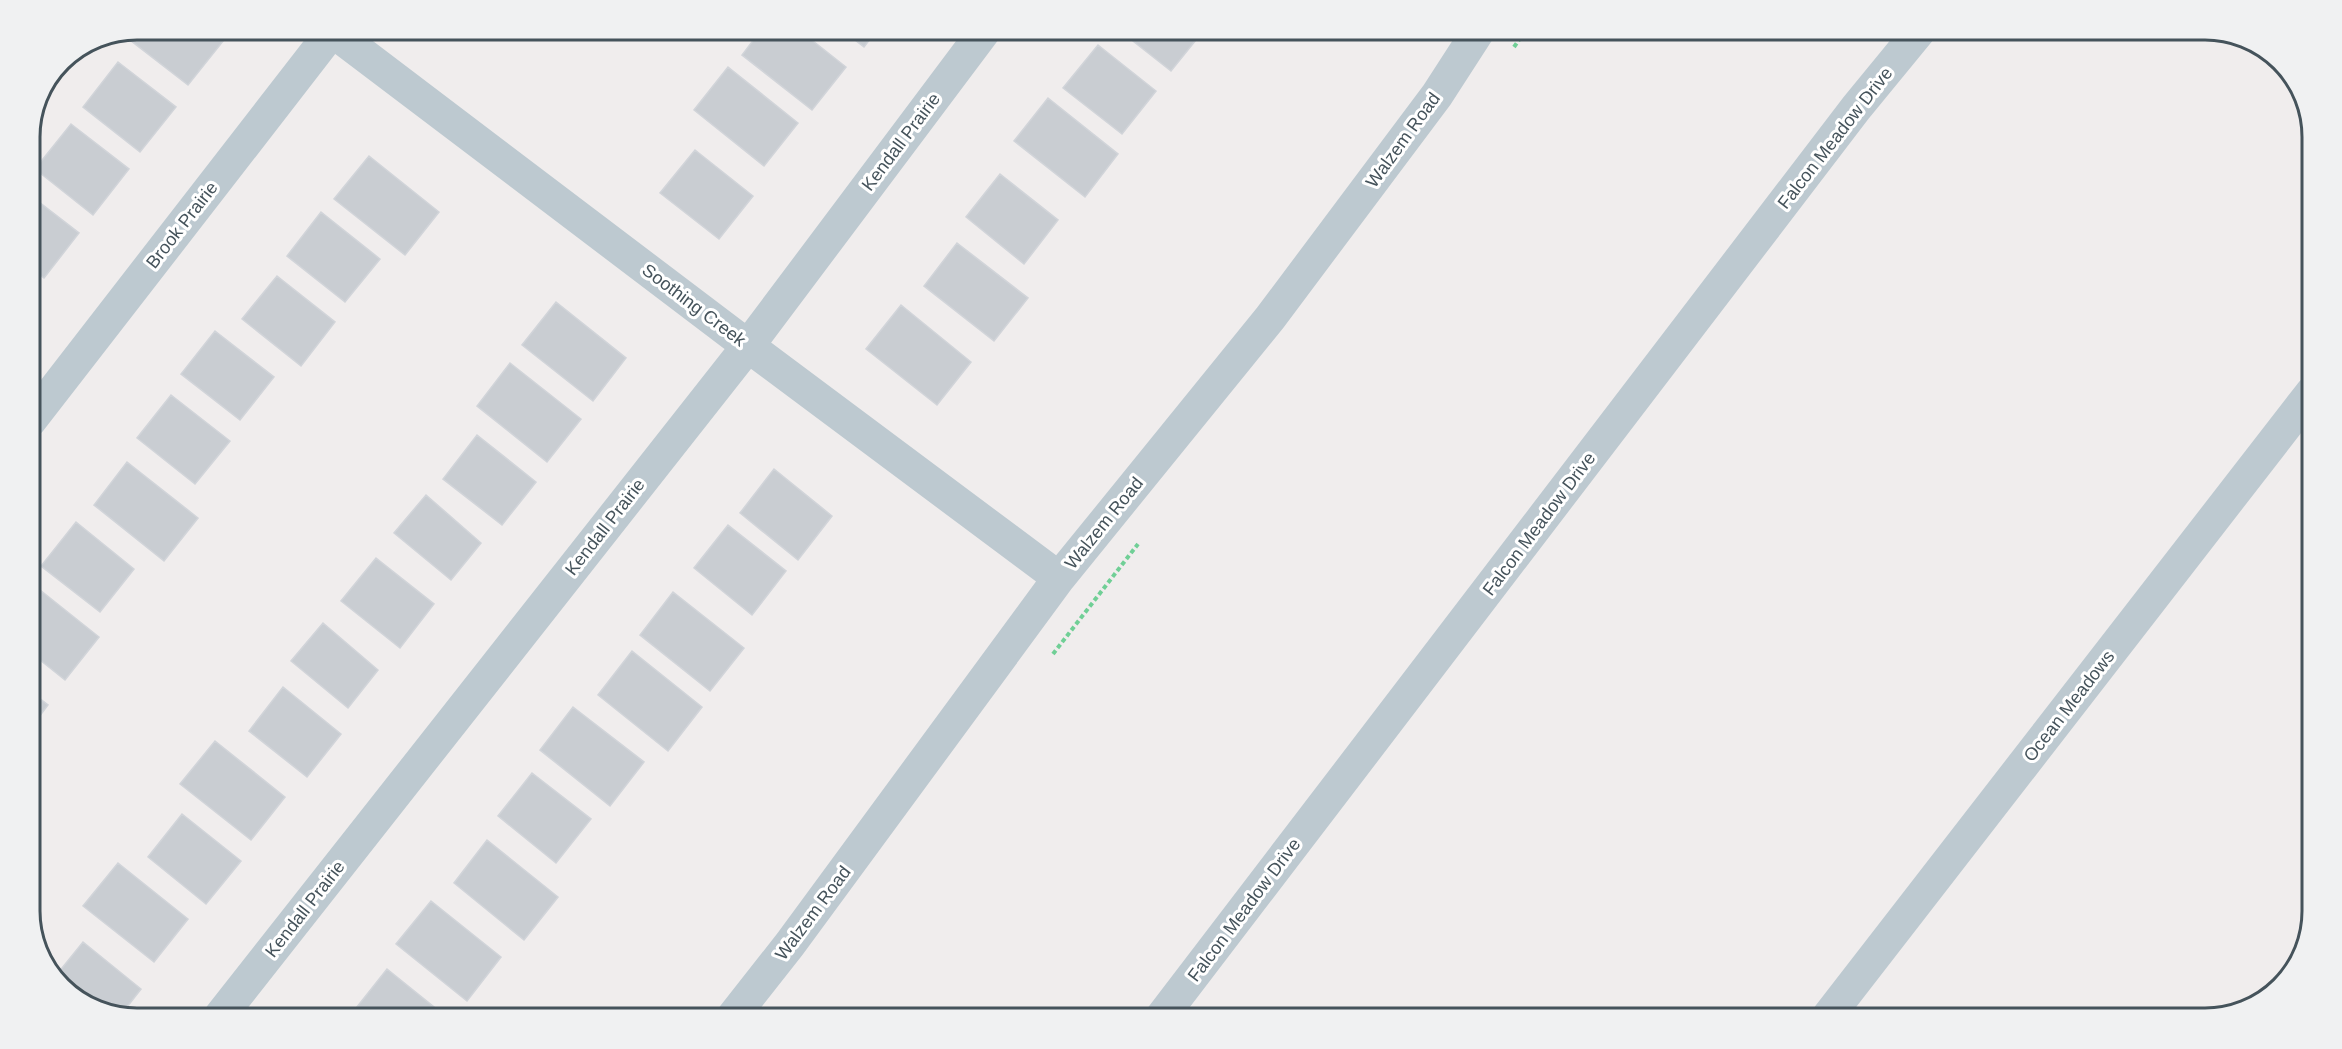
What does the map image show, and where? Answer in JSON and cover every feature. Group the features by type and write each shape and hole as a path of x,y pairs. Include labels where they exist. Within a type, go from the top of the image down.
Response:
{"street":[{"name":"Brook Prairie","path":"41,407 324,40"},
{"name":"Soothing Creek","path":"345,40 748,346 1059,578"},
{"name":"Kendall Prairie","path":"227,1008 748,346 978,40"},
{"name":"Walzem Road","path":"740,1008 790,944 1059,578 1270,318 1437,95 1473,40"},
{"name":"Falcon Meadow Drive","path":"1168,1008 1856,108 1912,40"},
{"name":"Ocean Meadows","path":"1835,1008 2301,406"}],"building":[{"path":"224,40 188,85 131,41"},
{"path":"753,40 812,40 846,67 812,110 742,55"},
{"path":"855,40 869,40 864,47"},
{"path":"1132,40 1196,40 1171,71"},
{"path":"1098,45 1156,91 1122,134 1063,88"},
{"path":"118,62 176,107 140,152 83,107"},
{"path":"728,67 798,123 764,166 694,110"},
{"path":"1048,98 1118,154 1085,197 1014,141"},
{"path":"71,124 129,169 93,215 41,174 41,162"},
{"path":"695,150 753,196 719,239 660,193"},
{"path":"369,156 439,212 405,255 334,199"},
{"path":"1000,174 1058,220 1024,264 966,217"},
{"path":"41,204 79,233 44,278 41,276"},
{"path":"321,212 380,259 345,302 287,256"},
{"path":"957,243 1028,298 994,341 924,286"},
{"path":"277,276 335,322 301,366 242,319"},
{"path":"556,302 626,358 593,401 522,345"},
{"path":"901,305 971,362 937,405 866,349"},
{"path":"215,331 274,377 240,420 181,374"},
{"path":"510,363 581,419 547,462 477,406"},
{"path":"171,395 230,441 195,484 137,438"},
{"path":"477,435 536,482 502,525 443,479"},
{"path":"127,462 198,518 164,561 94,505"},
{"path":"774,469 832,516 798,560 740,513"},
{"path":"426,495 481,543 451,580 394,533"},
{"path":"76,522 134,569 100,612 41,566"},
{"path":"728,525 786,571 752,615 694,568"},
{"path":"376,558 434,604 400,648 341,601"},
{"path":"41,591 99,637 65,680 41,661"},
{"path":"673,592 744,648 710,691 640,635"},
{"path":"323,623 378,670 348,708 291,661"},
{"path":"632,651 702,707 668,751 598,695"},
{"path":"283,687 341,734 307,777 249,731"},
{"path":"41,700 48,705 41,714"},
{"path":"573,707 644,762 610,806 540,750"},
{"path":"215,741 285,797 251,840 180,784"},
{"path":"532,773 591,819 556,863 498,816"},
{"path":"182,814 241,861 206,904 148,857"},
{"path":"487,840 558,897 524,940 454,883"},
{"path":"118,863 188,919 154,962 83,906"},
{"path":"431,901 501,957 467,1001 396,944"},
{"path":"83,942 141,989 127,1007 118,1007 89,996 60,970"},
{"path":"387,969 435,1008 356,1008"}]}
